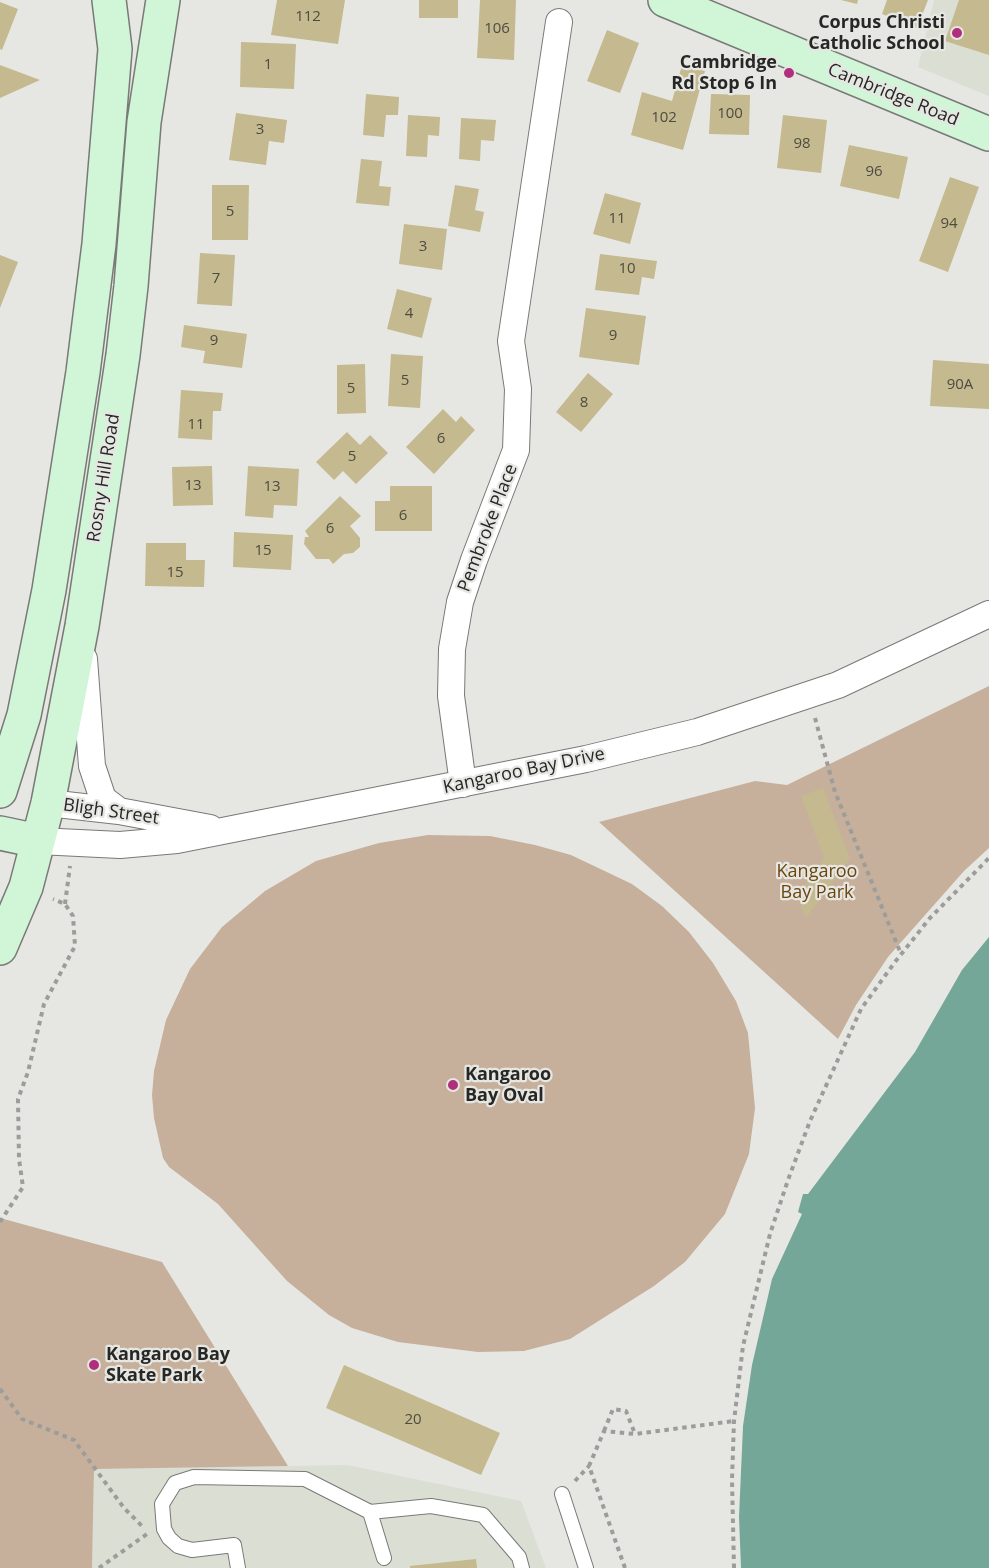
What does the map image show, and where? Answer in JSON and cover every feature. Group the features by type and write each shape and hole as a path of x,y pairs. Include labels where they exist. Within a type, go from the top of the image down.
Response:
{"main road":[{"name":"Rosny Hill Road","path":"0,792 12,722 64,496 99,244 115,49 109,0"},
{"name":"Rosny Hill Road","path":"0,948 26,887 48,803 81,626 123,355 144,122 152,56 163,0"},
{"path":"152,56 174,0"},
{"name":"Cambridge Road","path":"665,0 989,134"},
{"name":"Bligh Street","path":"0,792 48,803"},
{"path":"0,833 38,841"}],"street":[{"name":"Pembroke Place","path":"463,784 451,696 452,649 460,602 516,450 518,389 512,341 559,22"},
{"name":"Kangaroo Bay Drive","path":"38,841 88,845 144,845 586,759 697,732 809,695 924,646 989,614"},
{"path":"81,626 92,766 101,794 119,811"},
{"name":"Bligh Street","path":"48,803 119,811 222,831"}],"lane":[{"path":"238,1568 234,1545 192,1550 178,1546 164,1529 162,1504 175,1483 194,1477 305,1479 370,1512 431,1506 483,1515 519,1557 522,1568"},
{"path":"562,1494 586,1568"},
{"path":"370,1512 384,1558"}],"path":[{"path":"809,695 835,792 901,954"},
{"path":"734,1568 732,1480 734,1420 743,1346 770,1234 788,1180 810,1121 856,1019 901,954 938,910 989,858"},
{"path":"0,1222 23,1187 19,1159 18,1099 31,1062 44,1004 75,945 73,916 65,904"},
{"path":"0,1389 22,1419 74,1440 124,1509 148,1533"},
{"path":"625,1568 589,1466 613,1409 626,1411 635,1434"},
{"path":"604,1431 635,1434 734,1420"},
{"path":"99,1568 108,1564 148,1533 164,1529"}],"shaded area":[{"name":"Corpus Christi Catholic School","path":"934,0 989,0 989,96 918,67"},
{"path":"989,937 989,1568 741,1568 739,1517 743,1426 752,1365 772,1279 802,1214 798,1212 803,1194 808,1194 915,1052 962,970"},
{"path":"347,1465 521,1501 546,1568 92,1568 94,1469"}],"green space":[{"name":"Kangaroo Bay Park","path":"989,686 989,848 964,871 888,957 856,1005 838,1039 599,822 755,781 787,785"},
{"name":"Kangaroo Bay Oval","path":"428,835 490,836 535,845 571,855 632,884 662,906 689,932 713,963 736,1001 748,1033 755,1108 749,1154 725,1214 685,1262 654,1286 570,1339 524,1351 478,1352 398,1342 352,1328 329,1315 287,1281 218,1204 169,1167 163,1158 154,1118 152,1095 154,1071 166,1020 190,969 222,927 265,891 316,861 379,843"},
{"path":"0,1218 162,1262 288,1466 94,1469 92,1568 0,1568"}],"building":[{"path":"277,0 345,0 338,44 271,35"},
{"path":"419,0 458,0 458,18 419,18"},
{"path":"480,0 516,0 514,60 477,58"},
{"path":"841,0 858,0 857,4"},
{"path":"887,0 928,0 917,28 882,14"},
{"path":"959,0 989,0 989,55 945,41"},
{"path":"0,2 18,9 2,50 0,49"},
{"path":"607,30 639,43 620,93 587,81"},
{"path":"241,42 296,44 294,89 240,87"},
{"path":"0,65 40,80 0,98"},
{"path":"682,65 705,71 683,150 631,135 642,92 672,101"},
{"path":"366,94 399,97 398,115 386,115 384,137 363,135"},
{"path":"711,94 750,95 749,135 709,134"},
{"path":"236,113 287,120 284,143 269,141 266,165 229,160"},
{"path":"408,115 440,117 439,136 428,135 427,157 406,156"},
{"path":"783,115 827,120 821,173 777,168"},
{"path":"461,118 496,120 494,141 481,140 480,161 459,159"},
{"path":"849,145 908,157 899,199 840,186"},
{"path":"361,159 382,161 379,186 391,187 389,206 356,203"},
{"path":"950,177 979,187 948,272 919,261"},
{"path":"212,185 249,185 248,240 212,240"},
{"path":"455,185 479,189 475,210 484,212 480,232 448,226"},
{"path":"605,193 641,203 630,244 593,234"},
{"path":"404,224 447,229 442,270 399,264"},
{"path":"200,253 235,255 232,306 197,304"},
{"path":"600,254 657,261 654,279 642,277 639,295 595,290"},
{"path":"0,255 18,262 0,308"},
{"path":"397,289 432,298 422,338 387,329"},
{"path":"586,308 646,316 639,365 579,357"},
{"path":"184,325 247,334 242,368 203,363 205,351 181,347"},
{"path":"391,354 423,356 420,408 388,406"},
{"path":"933,360 989,364 989,409 930,406"},
{"path":"365,364 366,413 337,414 337,365"},
{"path":"588,373 613,394 581,432 556,412"},
{"path":"181,390 223,393 221,411 213,411 212,440 178,438"},
{"path":"443,409 456,422 461,416 475,430 434,474 406,447"},
{"path":"347,432 360,445 370,435 388,453 356,484 343,471 334,480 316,462"},
{"path":"212,466 213,505 173,506 172,467"},
{"path":"248,466 299,469 297,506 274,505 273,518 245,516"},
{"path":"390,486 432,486 432,531 375,531 375,501 390,501"},
{"path":"340,496 361,516 350,526 360,538 360,547 353,553 344,554 333,564 329,559 316,559 304,544 305,537 309,537 305,531"},
{"path":"234,532 293,535 291,570 233,567"},
{"path":"146,543 186,543 186,560 205,560 204,587 145,586"},
{"path":"823,788 850,859 806,918 797,896 824,858 801,796"},
{"path":"344,1365 500,1433 481,1475 326,1408"},
{"path":"476,1559 477,1568 410,1568 410,1566"}],"place":[{"name":"Corpus Christi Catholic School","path":"957,33"},
{"name":"Cambridge Rd Stop 6 In","path":"789,73"},
{"name":"Kangaroo Bay Oval","path":"453,1085"},
{"name":"Kangaroo Bay Skate Park","path":"94,1365"}]}
